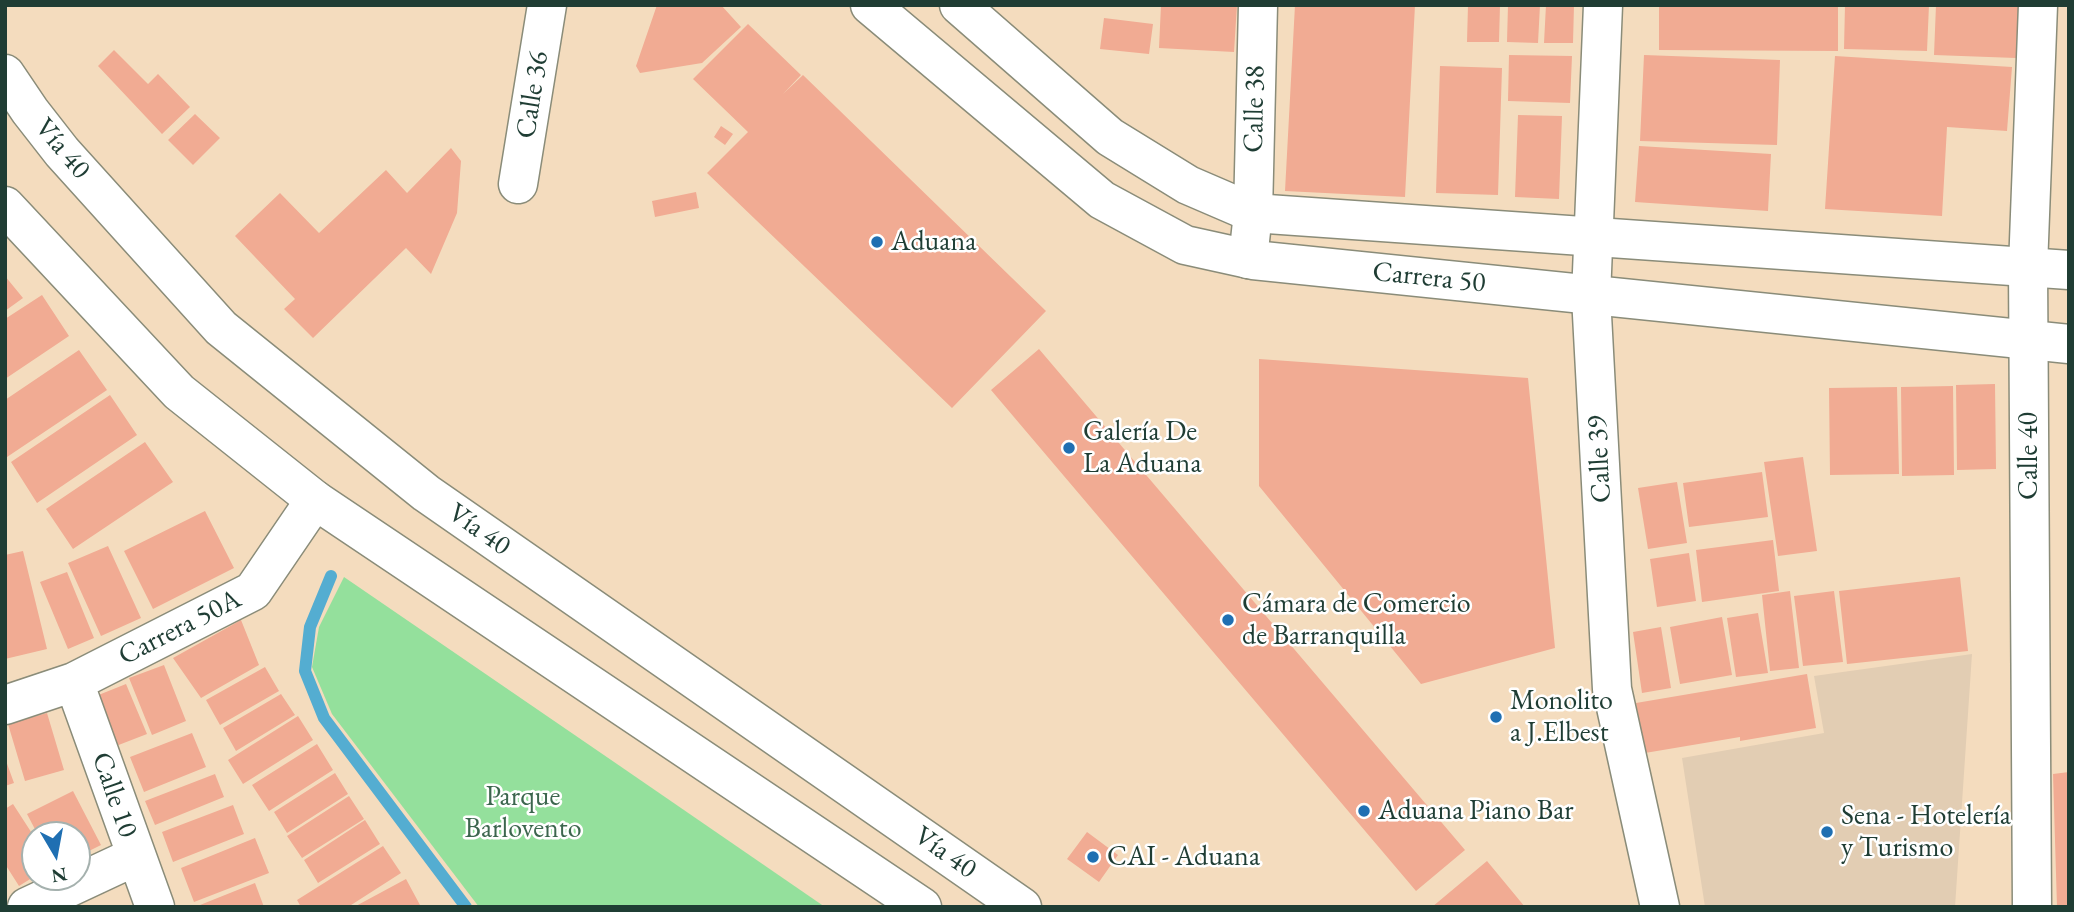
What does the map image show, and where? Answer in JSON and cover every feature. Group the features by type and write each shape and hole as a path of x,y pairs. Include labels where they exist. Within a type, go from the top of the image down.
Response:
{"main road":[{"name":"Calle 36","path":"518,184 547,5"},
{"name":"Carrera 50","path":"870,5 1102,200 1185,245 1248,259 2069,344"},
{"name":"Carrera 50","path":"959,5 1110,137 1188,185 1253,213 2069,270"},
{"name":"Calle 38","path":"1248,259 1253,213 1258,5"},
{"name":"Calle 39","path":"1603,5 1591,296 1612,689 1660,907"},
{"name":"Calle 40","path":"2032,907 2028,267 2038,5"},
{"name":"Vía 40","path":"5,74 62,152 221,328 426,493 1022,907"},
{"name":"Vía 40","path":"5,206 179,392 315,500 922,907"},
{"name":"Carrera 50A","path":"5,705 74,682 253,591 315,500"},
{"name":"Calle 10","path":"74,682 155,907"},
{"path":"27,907 136,856"}],"shaded area":[{"name":"Sena - Hotelería y Turismo","path":"1972,654 1955,907 1705,907 1682,758 1824,733 1814,676"}],"green space":[{"name":"Parque Barlovento","path":"344,577 825,907 479,907 332,714 312,667 319,627"}],"building":[{"path":"657,5 721,5 741,27 702,63 640,73 636,66"},
{"path":"1161,5 1237,5 1234,52 1159,48"},
{"path":"1295,5 1415,5 1405,197 1285,191"},
{"path":"1468,5 1500,5 1499,42 1467,42"},
{"path":"1508,5 1540,5 1538,43 1507,42"},
{"path":"1546,5 1574,5 1573,43 1544,43"},
{"path":"1659,5 1838,5 1838,51 1659,50"},
{"path":"1845,5 1929,5 1927,51 1844,49"},
{"path":"1936,5 2019,5 2016,58 1934,55"},
{"path":"1104,18 1153,24 1149,54 1100,49"},
{"name":"Aduana","path":"748,24 801,75 783,94 803,75 1046,311 952,408 707,173 748,132 693,79"},
{"path":"114,50 148,84 158,74 190,107 162,134 98,66"},
{"path":"1509,55 1572,56 1570,103 1508,101"},
{"path":"1644,55 1780,60 1777,145 1640,141"},
{"path":"1835,56 2012,67 2007,131 1947,127 1942,216 1825,209"},
{"path":"1440,66 1502,68 1498,195 1436,193"},
{"path":"195,114 220,138 193,165 168,140"},
{"path":"1518,115 1562,116 1559,199 1515,197"},
{"path":"721,126 733,134 725,145 714,137"},
{"path":"1639,146 1771,154 1768,211 1635,202"},
{"path":"451,148 461,161 457,213 431,274 406,248 313,338 284,309 295,299 235,236 280,193 319,233 386,170 407,193"},
{"path":"696,192 699,208 655,217 652,201"},
{"path":"5,276 23,298 5,311"},
{"path":"42,295 69,336 5,379 5,319"},
{"name":"Cámara de Comercio de Barranquilla","path":"1039,349 1465,850 1416,891 991,390"},
{"path":"79,350 107,390 7,457 5,400"},
{"path":"1259,359 1528,378 1555,648 1421,684 1259,486"},
{"path":"1995,384 1996,469 1957,470 1956,385"},
{"path":"1953,386 1954,475 1902,476 1901,387"},
{"path":"1897,387 1899,474 1830,475 1829,388"},
{"path":"110,395 137,435 37,503 11,462"},
{"path":"145,442 173,482 73,549 46,509"},
{"path":"1803,457 1817,551 1778,556 1764,462"},
{"path":"1762,472 1768,517 1689,527 1683,483"},
{"path":"1677,482 1687,543 1648,549 1638,488"},
{"path":"205,511 234,568 153,609 124,551"},
{"path":"1773,540 1779,591 1702,602 1696,550"},
{"path":"108,546 141,618 101,636 68,563"},
{"path":"23,551 47,649 5,659 5,555"},
{"path":"1689,553 1696,601 1657,607 1650,559"},
{"path":"67,572 94,638 68,649 40,582"},
{"path":"1960,577 1968,651 1847,664 1839,591"},
{"path":"1790,591 1799,668 1770,671 1762,595"},
{"path":"1834,591 1843,662 1803,666 1794,596"},
{"path":"1758,613 1768,673 1736,677 1727,618"},
{"path":"1722,617 1732,675 1680,684 1670,627"},
{"path":"241,620 259,665 201,698 173,658"},
{"path":"1661,627 1671,688 1642,693 1633,632"},
{"path":"164,665 186,721 152,735 129,678"},
{"path":"265,667 279,691 220,725 206,700"},
{"path":"1807,674 1816,728 1645,753 1636,703"},
{"path":"126,684 147,734 116,746 96,696"},
{"path":"281,694 295,715 236,751 223,728"},
{"path":"47,713 64,770 25,781 8,724"},
{"path":"298,716 313,740 243,784 228,760"},
{"path":"192,733 206,767 144,792 130,757"},
{"path":"317,744 333,770 269,811 252,785"},
{"path":"5,758 14,783 5,786"},
{"path":"2069,772 2069,907 2057,907 2053,774"},
{"path":"335,773 348,794 287,833 274,812"},
{"path":"215,774 224,797 155,825 145,801"},
{"path":"73,791 89,821 31,821 27,814"},
{"path":"349,796 364,819 302,858 287,836"},
{"path":"13,804 24,821 21,821 19,886 5,864 5,809"},
{"path":"233,805 244,834 173,862 162,832"},
{"path":"365,820 380,844 318,883 304,860"},
{"path":"91,826 101,845 91,850"},
{"name":"CAI - Aduana","path":"1087,832 1118,855 1099,882 1067,859"},
{"path":"255,838 269,873 194,902 181,868"},
{"path":"383,846 401,873 348,907 301,907 297,900"},
{"path":"1487,861 1525,907 1432,907"},
{"path":"406,879 420,905 354,907"},
{"path":"255,883 264,907 195,907"}],"waterway":[{"path":"331,576 310,627 305,671 324,718 466,907"}],"place":[{"name":"Aduana","path":"877,242"},
{"name":"Galería De La Aduana","path":"1069,448"},
{"name":"Cámara de Comercio de Barranquilla","path":"1228,620"},
{"name":"Monolito a J.Elbest","path":"1496,717"},
{"name":"Aduana Piano Bar","path":"1364,811"},
{"name":"Sena - Hotelería y Turismo","path":"1827,832"},
{"name":"CAI - Aduana","path":"1093,857"}]}
